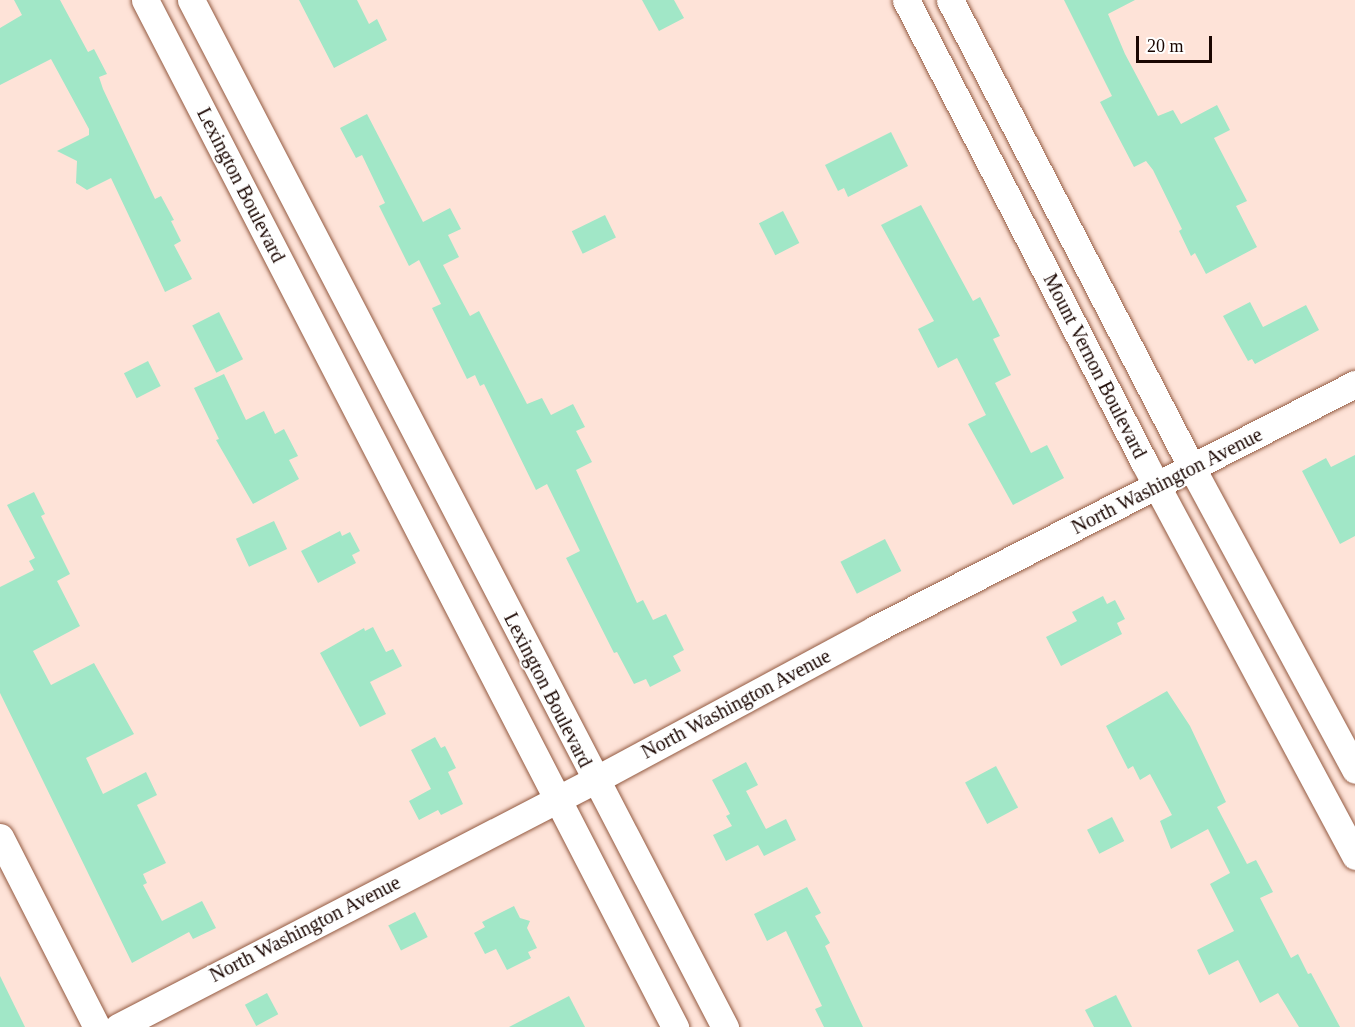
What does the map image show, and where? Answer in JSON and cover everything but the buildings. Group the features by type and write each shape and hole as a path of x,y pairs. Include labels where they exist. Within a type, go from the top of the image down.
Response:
{"street":[{"name":"Lexington Boulevard","path":"145,0 560,798 675,1027"},
{"name":"Lexington Boulevard","path":"191,0 725,1027"},
{"name":"Mount Vernon Boulevard","path":"906,0 1158,486 1355,856"},
{"name":"Mount Vernon Boulevard","path":"950,0 1192,468 1355,770"},
{"path":"941,66 975,47"},
{"path":"337,371 373,352"},
{"name":"North Washington Avenue","path":"118,1027 595,780 875,629 1355,384"},
{"path":"0,837 97,1027"}]}
